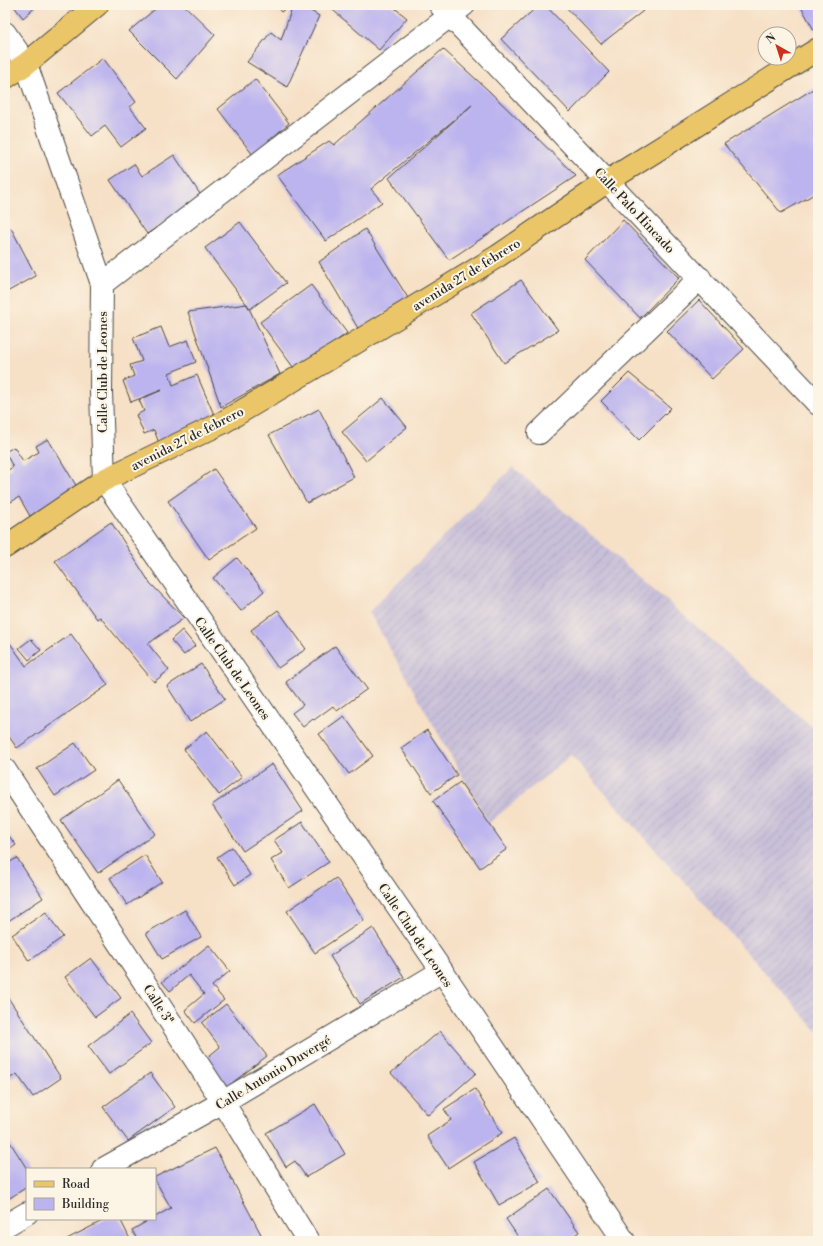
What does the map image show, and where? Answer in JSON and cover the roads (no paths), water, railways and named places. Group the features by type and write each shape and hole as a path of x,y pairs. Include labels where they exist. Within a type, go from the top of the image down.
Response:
{"main road":[{"path":"5,78 26,64 97,5"},
{"name":"avenida 27 de febrero","path":"5,547 104,480 222,423 498,256 608,181 818,49"}],"street":[{"name":"Calle Palo Hincado","path":"452,9 608,181 818,404"},
{"path":"102,284 452,9"},
{"name":"Calle Club de Leones","path":"5,33 26,64 102,284 101,392 104,480 442,971 624,1241"},
{"path":"539,433 700,278"},
{"name":"Calle 3ª","path":"5,770 223,1102 308,1241"},
{"name":"Calle Antonio Duvergé","path":"105,1168 223,1102 442,971"},
{"path":"5,1226 26,1214"}]}
